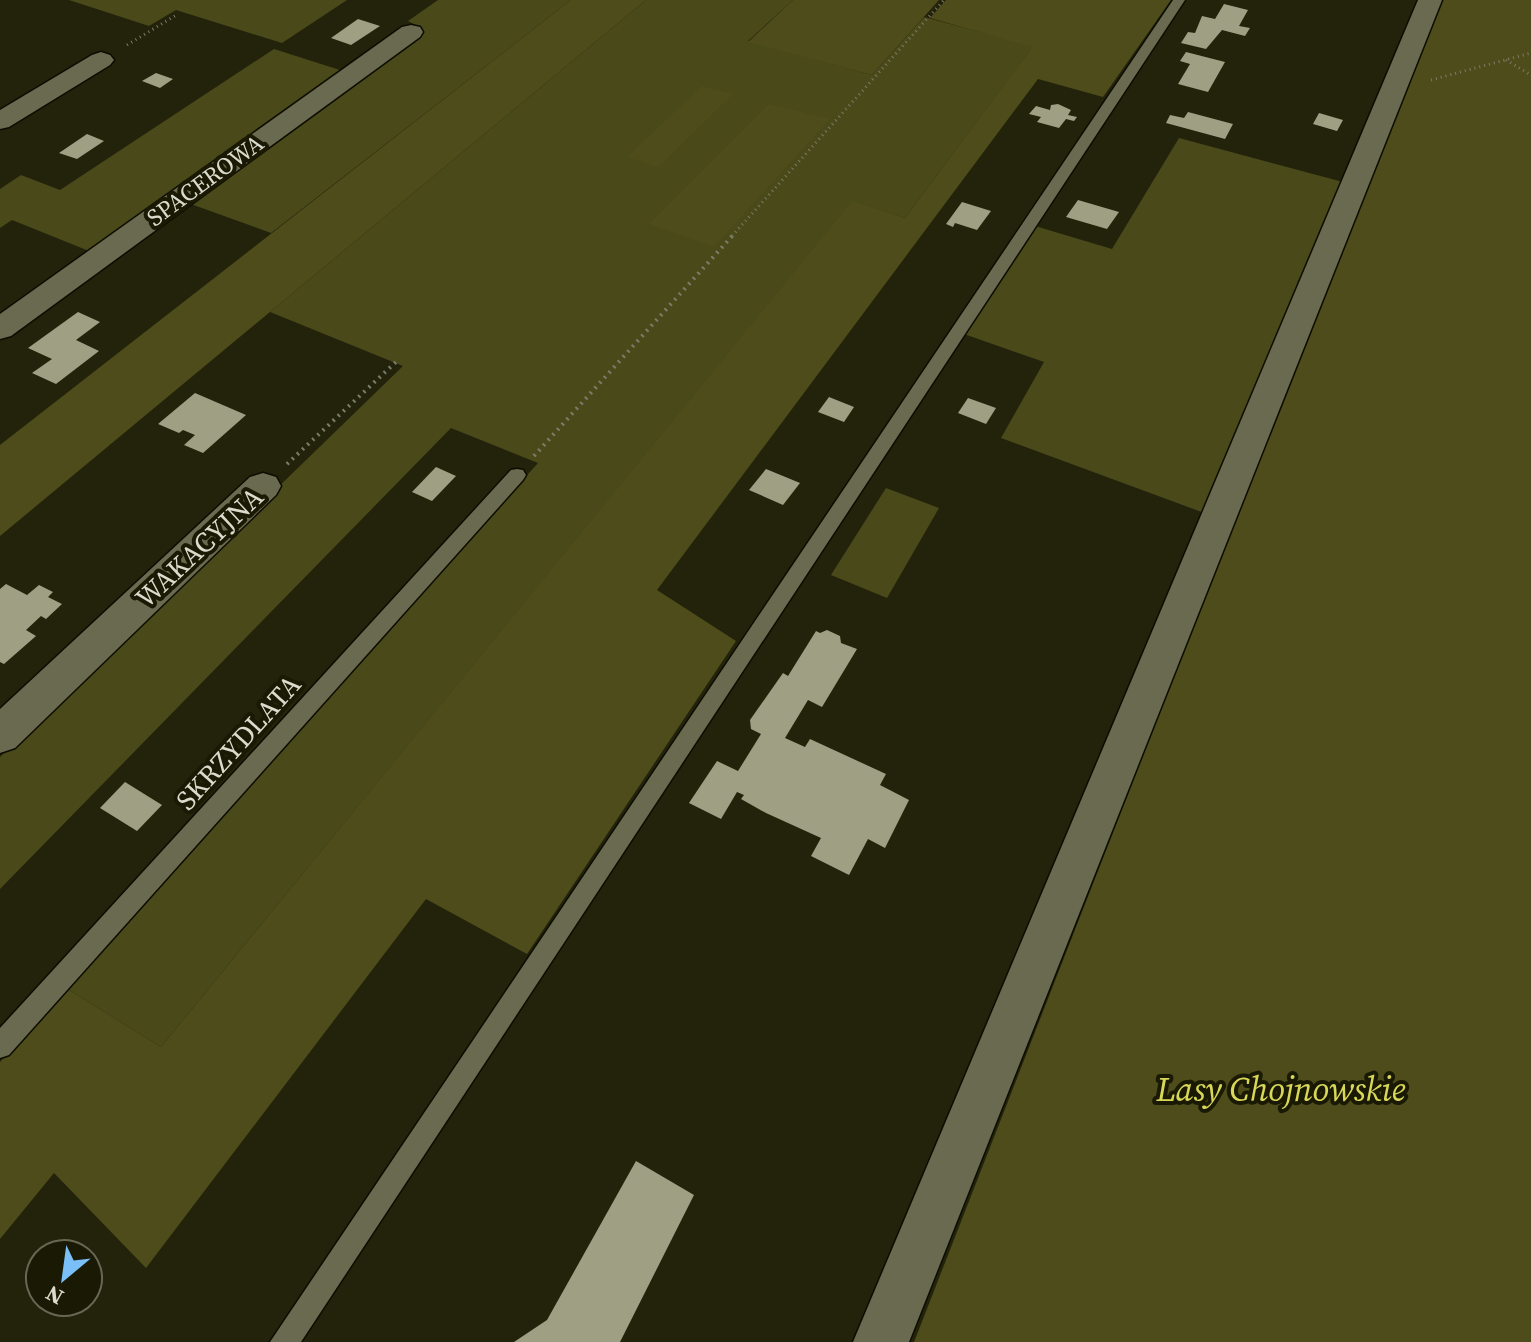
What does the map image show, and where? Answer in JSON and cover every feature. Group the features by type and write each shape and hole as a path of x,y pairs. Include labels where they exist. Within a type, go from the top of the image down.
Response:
{"street":[{"path":"881,1342 1430,0"},
{"name":"SPACEROWA","path":"0,329 411,32"},
{"path":"0,121 101,60"},
{"name":"WAKACYJNA","path":"0,735 263,486"}],"lane":[{"path":"284,1342 1179,0"},
{"name":"SKRZYDLATA","path":"0,1046 517,475"}],"path":[{"path":"517,475 944,0"},
{"path":"101,60 178,14"},
{"path":"1398,79 1427,81 1531,53"},
{"path":"1506,60 1531,75"},
{"name":"WAKACYJNA","path":"263,486 398,360"}],"shaded area":[{"path":"69,0 347,0 282,43 176,10 149,26"},
{"path":"438,0 571,0 271,233 188,203 423,29 408,21"},
{"path":"646,0 793,0 748,41 872,75 924,17 1033,46 905,218 852,202 161,1047 66,988 538,463 451,428 0,889 0,757 403,366 270,312"},
{"path":"274,49 343,71 89,251 12,220 0,228 0,189 21,175 60,190"},
{"path":"1179,138 1343,182 1207,514 1001,438 1044,362 964,334 1035,226 1112,249"},
{"path":"886,488 939,508 887,598 831,575"}],"green space":[{"path":"571,0 646,0 0,536 0,445"},
{"path":"793,0 939,0 872,75 748,42"},
{"path":"946,0 1171,0 1103,97 1038,79 657,590 736,641 527,954 426,899 146,1268 54,1173 0,1239 0,1062 66,988 161,1047 852,201 905,218 1032,47 930,18"},
{"name":"Lasy Chojnowskie","path":"1438,0 1531,0 1531,1342 914,1342"},
{"path":"702,86 733,94 658,167 627,157"},
{"path":"769,104 830,119 714,247 649,224"}],"building":[{"path":"1224,4 1248,10 1239,26 1250,28 1245,36 1222,30 1206,49 1181,43 1188,32 1195,33 1202,16 1215,19"},
{"path":"358,19 380,26 351,45 331,38"},
{"path":"1186,52 1225,62 1208,92 1178,84 1190,64 1180,61"},
{"path":"156,73 173,79 160,88 142,81"},
{"path":"1058,104 1071,110 1068,115 1077,117 1074,121 1066,119 1059,128 1037,122 1041,117 1029,114 1036,106 1050,110 1051,105"},
{"path":"1188,112 1233,124 1225,139 1166,123 1170,115 1184,118"},
{"path":"1319,113 1343,120 1337,131 1313,124"},
{"path":"87,134 104,141 77,159 59,153"},
{"path":"1078,200 1119,212 1107,229 1066,217"},
{"path":"962,202 991,211 977,230 955,223 953,227 946,224"},
{"path":"78,312 100,322 76,340 99,351 56,384 32,373 52,359 28,348"},
{"path":"195,393 246,415 203,453 184,445 195,435 183,430 179,433 158,424"},
{"path":"829,397 854,407 844,422 818,412"},
{"path":"968,398 996,408 986,424 958,413"},
{"path":"436,467 456,476 432,501 412,492"},
{"path":"766,469 800,483 783,505 749,490"},
{"path":"6,584 27,595 39,585 53,592 48,597 62,604 46,619 41,616 26,630 36,636 4,664 0,662 0,589"},
{"path":"827,630 840,636 841,643 857,649 822,707 808,700 785,738 805,747 810,739 886,774 880,785 909,800 885,848 868,839 849,875 811,856 821,838 741,799 744,795 737,792 721,819 689,803 717,761 738,771 761,734 751,729 750,720 783,673 788,676 816,631"},
{"path":"125,782 162,805 137,831 100,808"},
{"path":"636,1161 694,1195 620,1342 514,1342 547,1320"}]}
